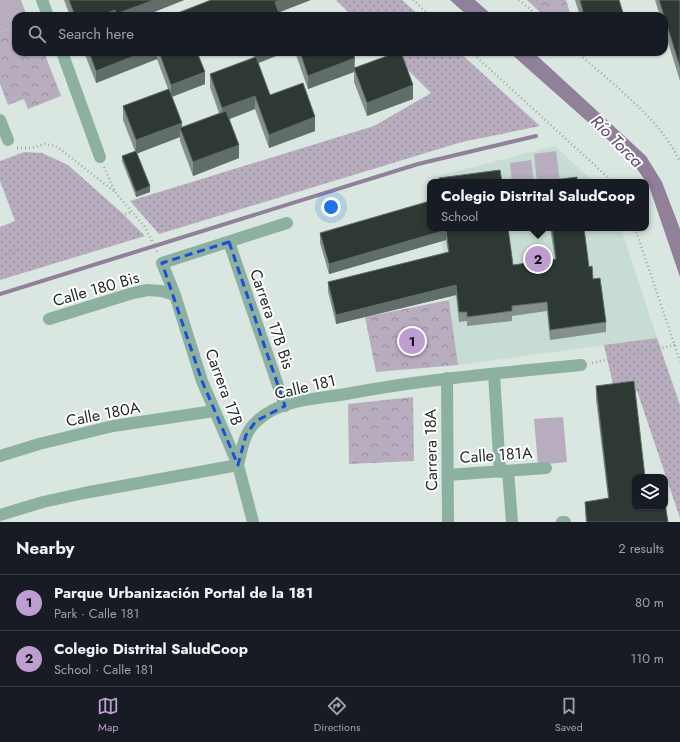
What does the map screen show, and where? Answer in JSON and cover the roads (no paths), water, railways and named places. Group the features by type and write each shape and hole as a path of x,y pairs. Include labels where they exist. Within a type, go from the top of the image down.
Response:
{"street":[{"path":"42,0 46,12"},
{"path":"63,56 100,157"},
{"path":"0,120 8,140"},
{"path":"229,242 288,223"},
{"name":"Carrera 17B","path":"229,242 160,259 175,295 202,380 238,465 253,522"},
{"name":"Carrera 17B Bis","path":"229,242 285,406"},
{"name":"Calle 180 Bis","path":"49,319 133,293 148,290 161,291 175,295"},
{"name":"Calle 181","path":"238,465 246,435 256,421 270,411 285,406 316,398 447,378 581,365"},
{"path":"494,374 504,472 512,522"},
{"name":"Carrera 18A","path":"447,378 448,522"},
{"name":"Calle 180A","path":"0,456 39,444 113,426 214,411"},
{"path":"0,514 43,502 84,493 238,465"},
{"name":"Calle 181A","path":"448,475 546,468"}],"water":[{"path":"450,0 475,0 488,12 464,12"},
{"name":"Río Torca","path":"514,56 537,56 646,156 662,182 680,229 680,277 649,186 649,179 644,179 635,166 615,146"}],"waterway":[{"path":"0,294 418,164 536,136"}],"place":[{"name":"Colegio Distrital SaludCoop","path":"538,259"},
{"name":"Parque Urbanización Portal de la 181","path":"412,341"}]}
